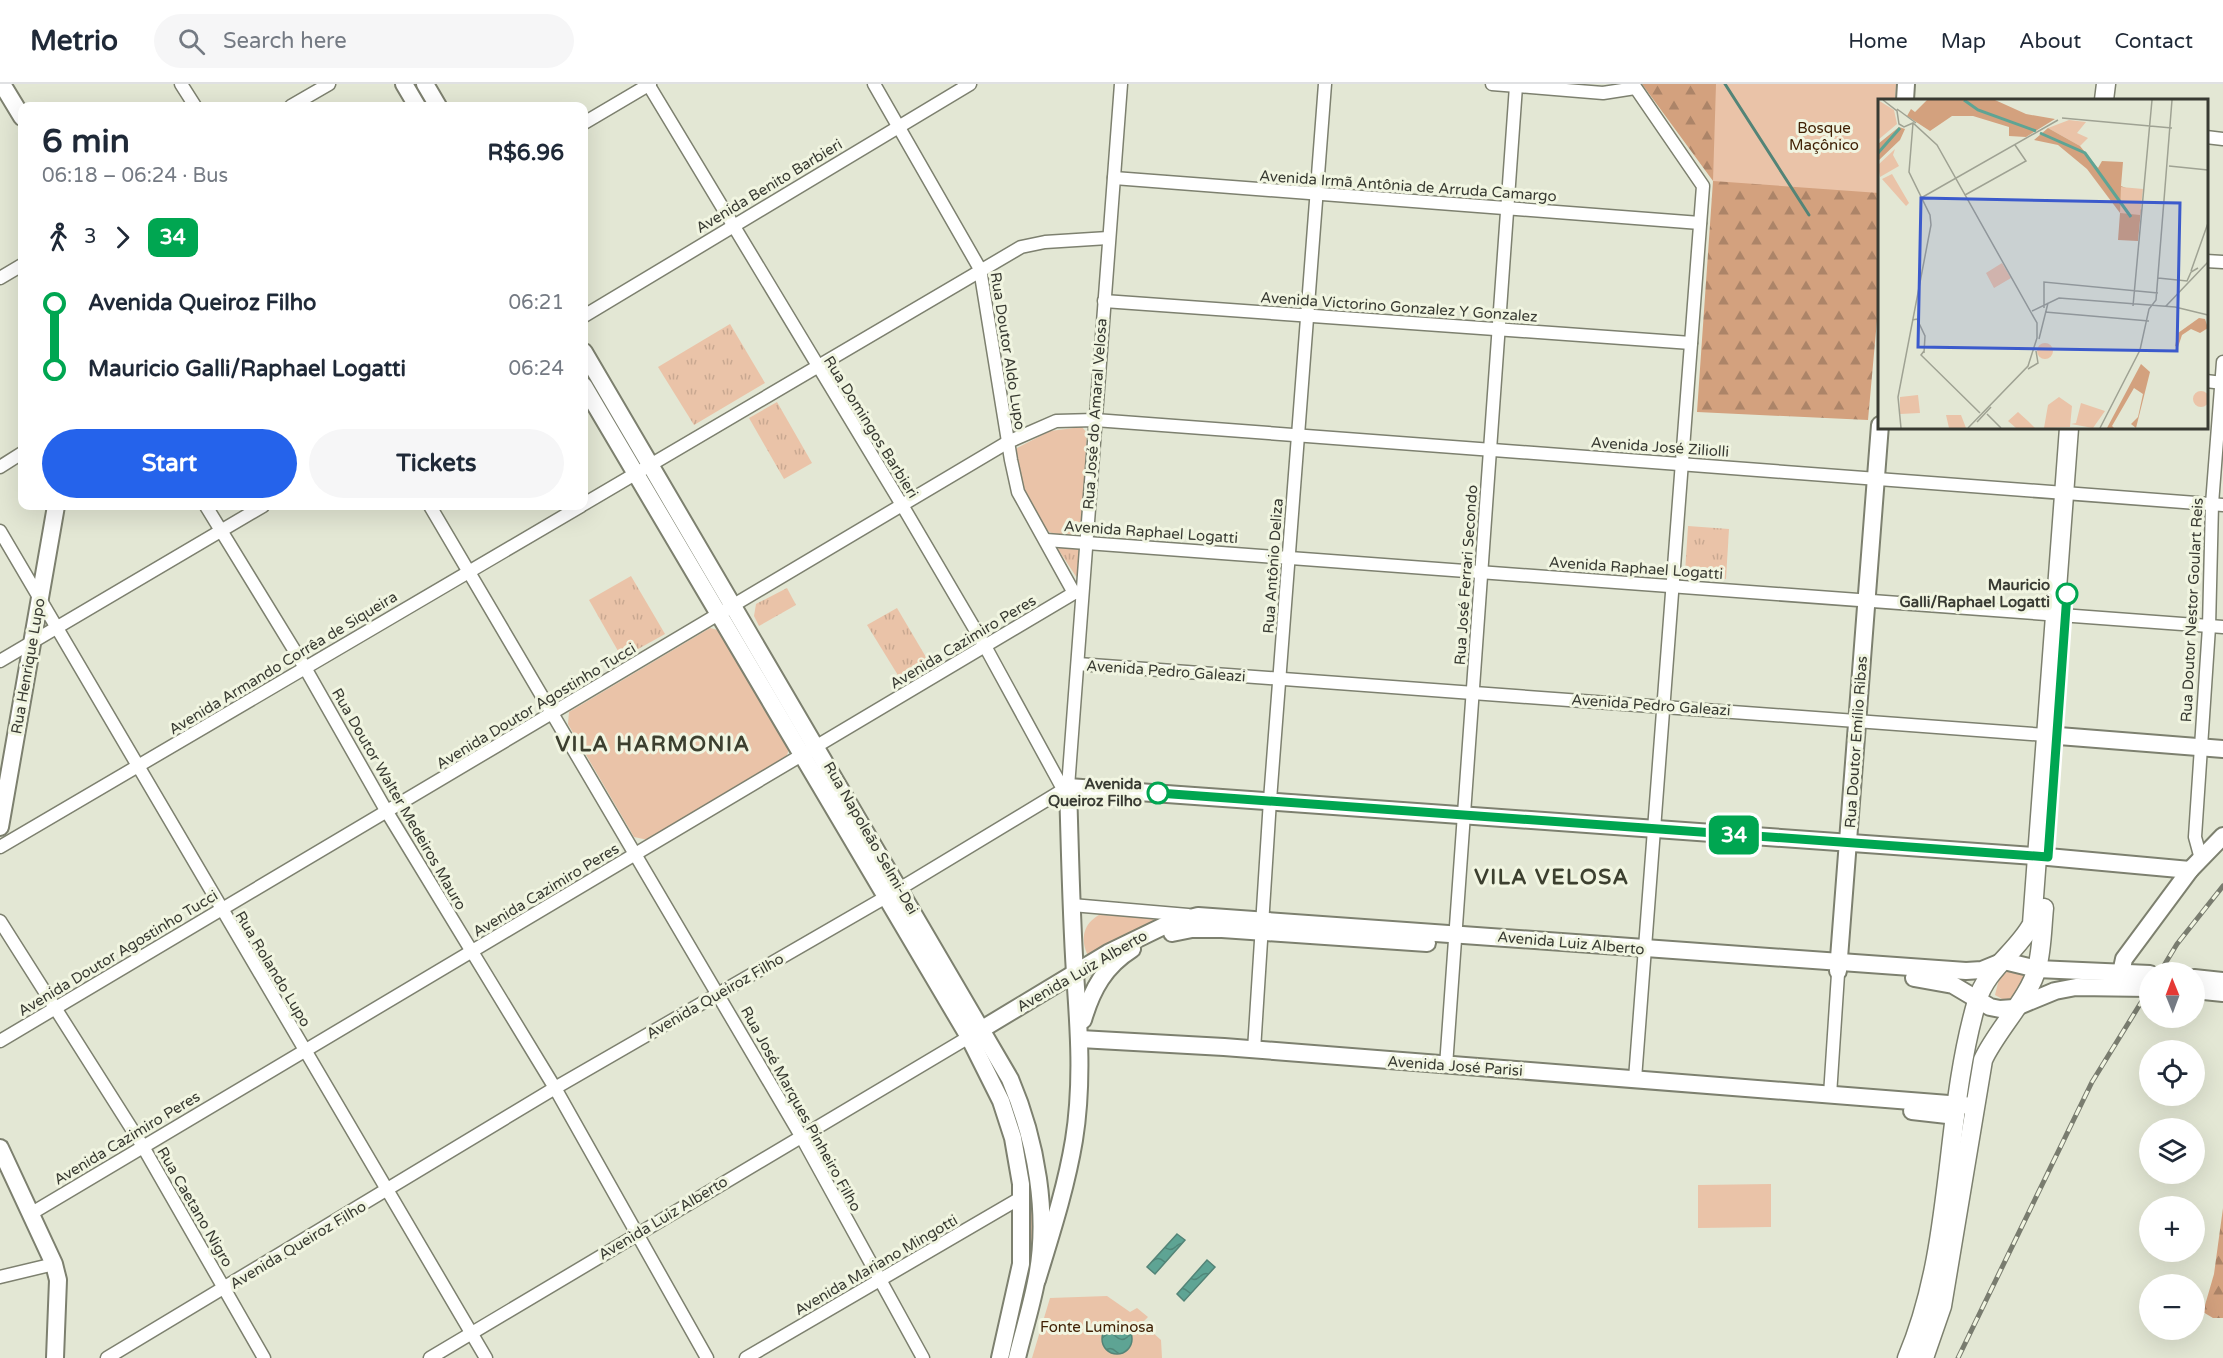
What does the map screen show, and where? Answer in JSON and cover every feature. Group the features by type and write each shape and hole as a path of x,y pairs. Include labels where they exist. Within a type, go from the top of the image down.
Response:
{"main road":[{"path":"404,84 415,102"},
{"path":"425,84 436,102"},
{"path":"1905,99 1906,84"},
{"path":"2093,99 2095,84"},
{"path":"2104,99 2106,84"},
{"path":"2,85 18,111"},
{"name":"Rua Napoleão Selmi-Dei","path":"588,360 718,615 801,753 893,893 976,1033 1010,1079 1022,1107 1031,1144 1037,1182 1041,1238 1037,1281 1017,1358"},
{"name":"Rua Napoleão Selmi-Dei","path":"588,392 735,606 816,745 893,893"},
{"name":"Rua Doutor Emílio Ribas","path":"1838,968 1880,429"},
{"path":"2069,429 2070,492"},
{"path":"1907,1358 1932,1274 1962,1109 1983,1060 2037,969 2060,614 2070,492 2080,429"},
{"name":"Rua Henrique Lupo","path":"0,827 55,510"},
{"name":"Avenida Pedro Galeazi","path":"2052,735 2223,749"},
{"path":"1066,788 1270,800 2043,857 2195,865"},
{"name":"Rua José do Amaral Velosa","path":"1037,1281 1063,1194 1074,1138 1081,1034 1075,974 1066,788"},
{"path":"2134,977 2124,960 2195,865 2223,836"},
{"path":"1924,1358 1942,1306 1962,1109 1977,999 1984,983 2025,937 2032,924 2043,857"},
{"name":"Avenida Luiz Alberto","path":"976,1033 1108,953 1157,928 1198,916 1262,925 1838,968 1966,971 1982,970 2004,961"},
{"name":"Avenida Luiz Alberto","path":"1093,991 1120,957 1144,942 1166,934 1192,929 1262,925"},
{"path":"2004,961 2037,969 2134,977"},
{"name":"Avenida Luiz Alberto","path":"1838,968 1928,979 1953,985 2000,1010 2014,1008"},
{"path":"2014,1008 2055,991 2134,977"},
{"path":"2205,983 2223,981"},
{"path":"2205,987 2223,993"},
{"name":"Rua José do Amaral Velosa","path":"1081,1034 1093,991"},
{"name":"Rua Napoleão Selmi-Dei","path":"976,1033 1013,1138 1022,1197 1021,1264 1000,1358"},
{"name":"Avenida José Parisi","path":"1081,1034 1446,1066 1830,1095 1962,1109"},
{"path":"0,1148 54,1264 58,1280 55,1358"}],"street":[{"path":"181,84 192,102"},
{"path":"298,102 328,84"},
{"path":"588,121 649,84"},
{"name":"Rua Domingos Barbieri","path":"649,84 816,367 902,505 1066,788"},
{"name":"Rua Doutor Aldo Lupo","path":"874,84 980,269 1018,492 1078,593"},
{"name":"Avenida Benito Barbieri","path":"588,314 970,84"},
{"name":"Rua José do Amaral Velosa","path":"1066,788 1074,744 1078,664 1078,593 1085,542 1121,84"},
{"name":"Rua Antônio Deliza","path":"1254,1050 1270,800 1325,84"},
{"path":"1492,84 1604,93 1634,86 1703,186 1656,829 1635,1079"},
{"name":"Rua José Ferrari Secondo","path":"1446,1066 1516,86"},
{"path":"2208,137 2223,139"},
{"name":"Avenida Irmã Antônia de Arruda Camargo","path":"1114,178 1700,223"},
{"name":"Avenida Armando Corrêa de Siqueira","path":"588,502 980,269 1021,247 1045,242 1108,238"},
{"path":"2208,261 2223,262"},
{"path":"0,278 18,267"},
{"name":"Avenida Victorino Gonzalez Y Gonzalez","path":"1104,301 1691,343"},
{"name":"Rua Doutor Nestor Goulart Reis","path":"2195,865 2194,837 2217,504 2223,363"},
{"name":"Avenida Doutor Agostinho Tucci","path":"0,1041 1008,442 1056,420 1095,420"},
{"name":"Avenida José Ziliolli","path":"1095,420 2217,504"},
{"path":"0,467 18,456"},
{"name":"Rua Doutor Walter Medeiros Mauro","path":"208,510 304,666 387,812 555,1089 707,1358"},
{"path":"0,661 256,510"},
{"name":"Rua José Marques Pinheiro Filho","path":"432,510 719,994 801,1136 923,1358"},
{"name":"Avenida Armando Corrêa de Siqueira","path":"0,848 138,768 304,666 573,510"},
{"name":"Rua Rolando Lupo","path":"0,531 486,1358"},
{"name":"Avenida Raphael Logatti","path":"1046,540 1289,556 2223,627"},
{"name":"Avenida Cazimiro Peres","path":"32,1213 142,1145 636,854 801,753 1078,593"},
{"name":"Avenida Pedro Galeazi","path":"1078,664 1858,719 2052,735"},
{"path":"1053,768 1074,744"},
{"name":"Avenida Queiroz Filho","path":"107,1358 387,1192 555,1089 893,893 1066,788"},
{"path":"1072,905 1198,916"},
{"name":"Rua Caetano Nigro","path":"0,921 58,1008 142,1145 264,1358"},
{"name":"Rua Doutor Emílio Ribas","path":"1830,1095 1838,968"},
{"name":"Avenida Luiz Alberto","path":"430,1358 976,1033"},
{"name":"Avenida Mariano Mingotti","path":"746,1358 1022,1197"},
{"path":"0,1277 54,1264"}],"green space":[{"path":"1642,84 1799,84 1878,148 1878,309 1868,420 1697,412 1713,181"},
{"name":"Bosque Maçônico","path":"1716,84 1896,84 1895,99 1878,99 1878,193 1713,181"},
{"path":"730,324 765,383 694,425 658,367"},
{"path":"777,402 812,463 784,479 749,418"},
{"path":"1082,427 1087,433 1081,528 1076,534 1054,534 1042,525 1030,505 1021,480 1017,448 1050,431"},
{"path":"1688,526 1729,529 1726,579 1689,577 1685,573"},
{"path":"1059,547 1079,549 1077,578 1058,549"},
{"path":"631,576 665,634 622,658 589,600"},
{"path":"787,588 796,605 759,626 754,616 756,604"},
{"path":"897,608 933,669 904,685 867,625"},
{"path":"710,628 722,631 790,746 786,758 648,840 634,837 568,724 569,712"},
{"path":"1099,915 1152,917 1156,924 1088,956 1084,944 1086,927"},
{"path":"2030,969 2012,999 2002,999 1995,995 1999,979 2009,970"},
{"path":"983,1043 1014,1095 1033,1185 1034,1259 1012,1358 1005,1358 1028,1223"},
{"path":"1771,1184 1771,1227 1698,1228 1698,1185"},
{"path":"2223,1208 2223,1318 2213,1318 2205,1313 2205,1305 2214,1274"},
{"name":"Fonte Luminosa","path":"1107,1296 1130,1312 1137,1308 1148,1317 1142,1323 1161,1340 1162,1358 1032,1358 1050,1298"}],"water":[{"path":"1177,1234 1185,1240 1155,1274 1147,1267"},
{"path":"1207,1260 1215,1267 1184,1301 1177,1294"},
{"path":"1117,1324 1123,1325 1131,1333 1131,1345 1123,1353 1117,1354 1111,1353 1103,1345 1102,1339 1103,1333 1111,1325"}],"waterway":[{"path":"1725,84 1809,215"}],"railway":[{"path":"2166,962 2177,944 2223,886"},
{"path":"1958,1358 2092,1082 2139,1006"}],"bus line":[{"name":"34","path":"1158,793 2048,857 2067,594"}],"place":[{"name":"Mauricio Galli/Raphael Logatti","path":"2067,594"},
{"name":"Avenida Queiroz Filho","path":"1158,793"}],"district":[{"name":"VILA HARMONIA","path":"653,744"},
{"name":"VILA VELOSA","path":"1552,877"}]}
